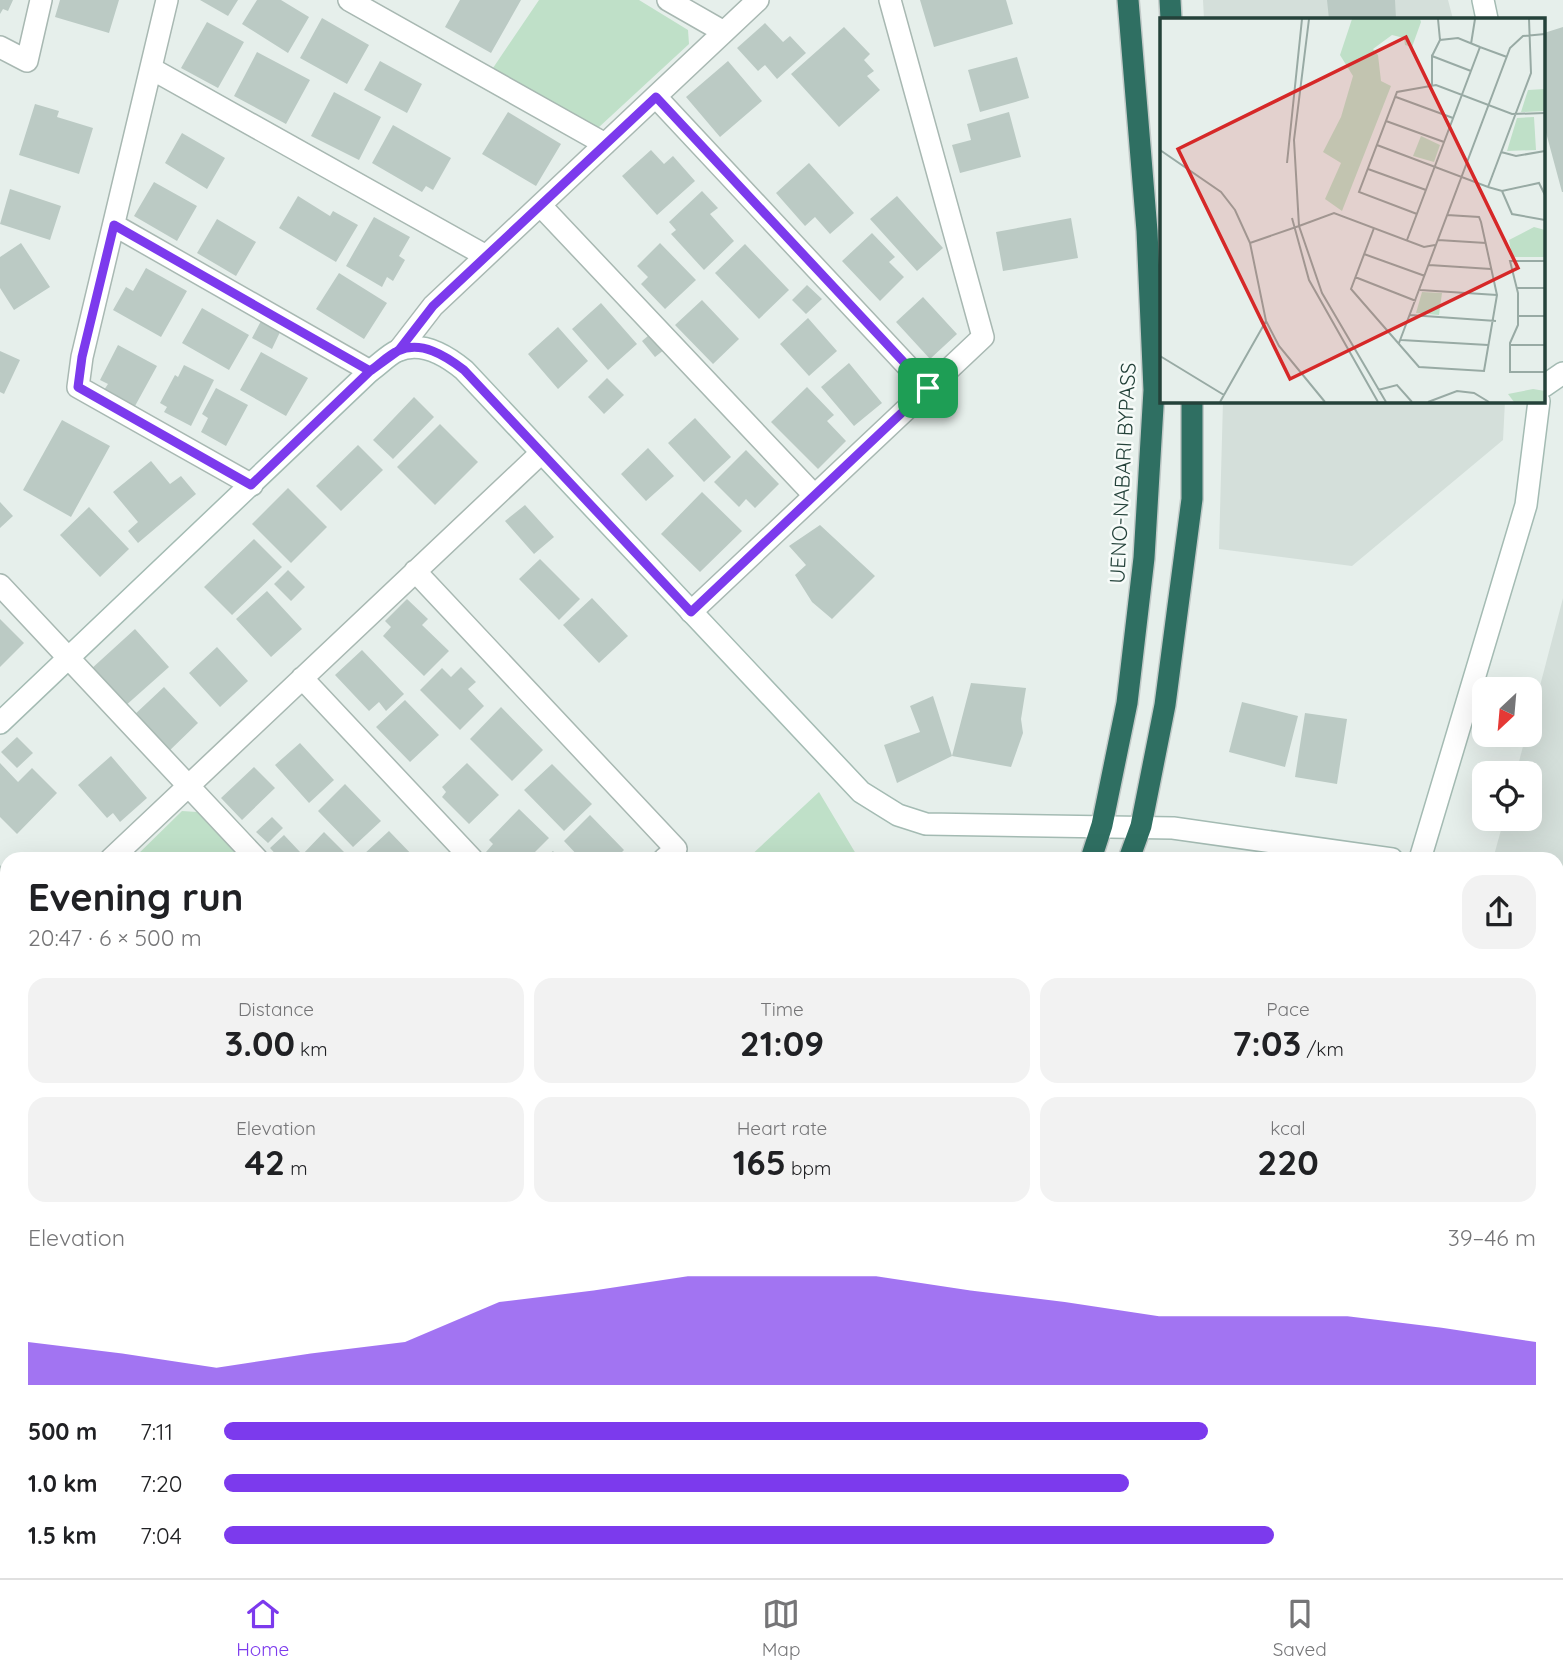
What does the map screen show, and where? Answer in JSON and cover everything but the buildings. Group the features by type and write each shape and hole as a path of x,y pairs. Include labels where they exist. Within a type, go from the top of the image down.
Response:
{"highway":[{"name":"UENO-NABARI BYPASS","path":"1093,852 1102,825 1127,703 1144,558 1154,390 1147,231 1128,0"},
{"path":"1170,0 1171,18"},
{"path":"1131,852 1140,826 1165,705 1192,499 1192,402"}],"street":[{"path":"0,47 27,61 41,0"},
{"path":"167,0 82,357 78,387 251,485"},
{"path":"349,0 605,144"},
{"path":"668,0 724,32"},
{"path":"0,723 370,371 399,350 433,306 758,0"},
{"path":"691,612 982,337 890,0"},
{"path":"1483,0 1488,18"},
{"path":"152,69 486,256"},
{"path":"656,97 928,388"},
{"path":"541,206 814,495"},
{"path":"114,225 370,371"},
{"path":"399,350 425,348 446,356 464,370 861,792 898,815 926,824 1173,828 1343,852"},
{"path":"1546,385 1563,373"},
{"path":"1422,852 1526,505 1539,402"},
{"path":"118,852 541,453"},
{"path":"415,571 676,849 672,852"},
{"path":"0,585 250,852"},
{"path":"302,678 465,852"}],"shaded area":[{"path":"1203,0 1448,0 1453,18 1204,18"},
{"path":"1223,402 1505,402 1503,440 1352,566 1219,549"},
{"path":"1563,598 1563,852 1495,852 1501,831 1542,831 1542,761 1519,761 1523,747 1542,747 1542,678"}],"green space":[{"path":"539,0 639,0 688,30 689,44 598,128 493,68"},
{"path":"819,792 855,852 755,852"},
{"path":"182,811 197,812 234,852 140,852"}],"route":[{"path":"928,388 656,97 433,306 399,350 370,371 251,485 78,387 82,357 114,225 370,371 399,350 425,348 446,356 464,370 691,612 928,388"}]}
